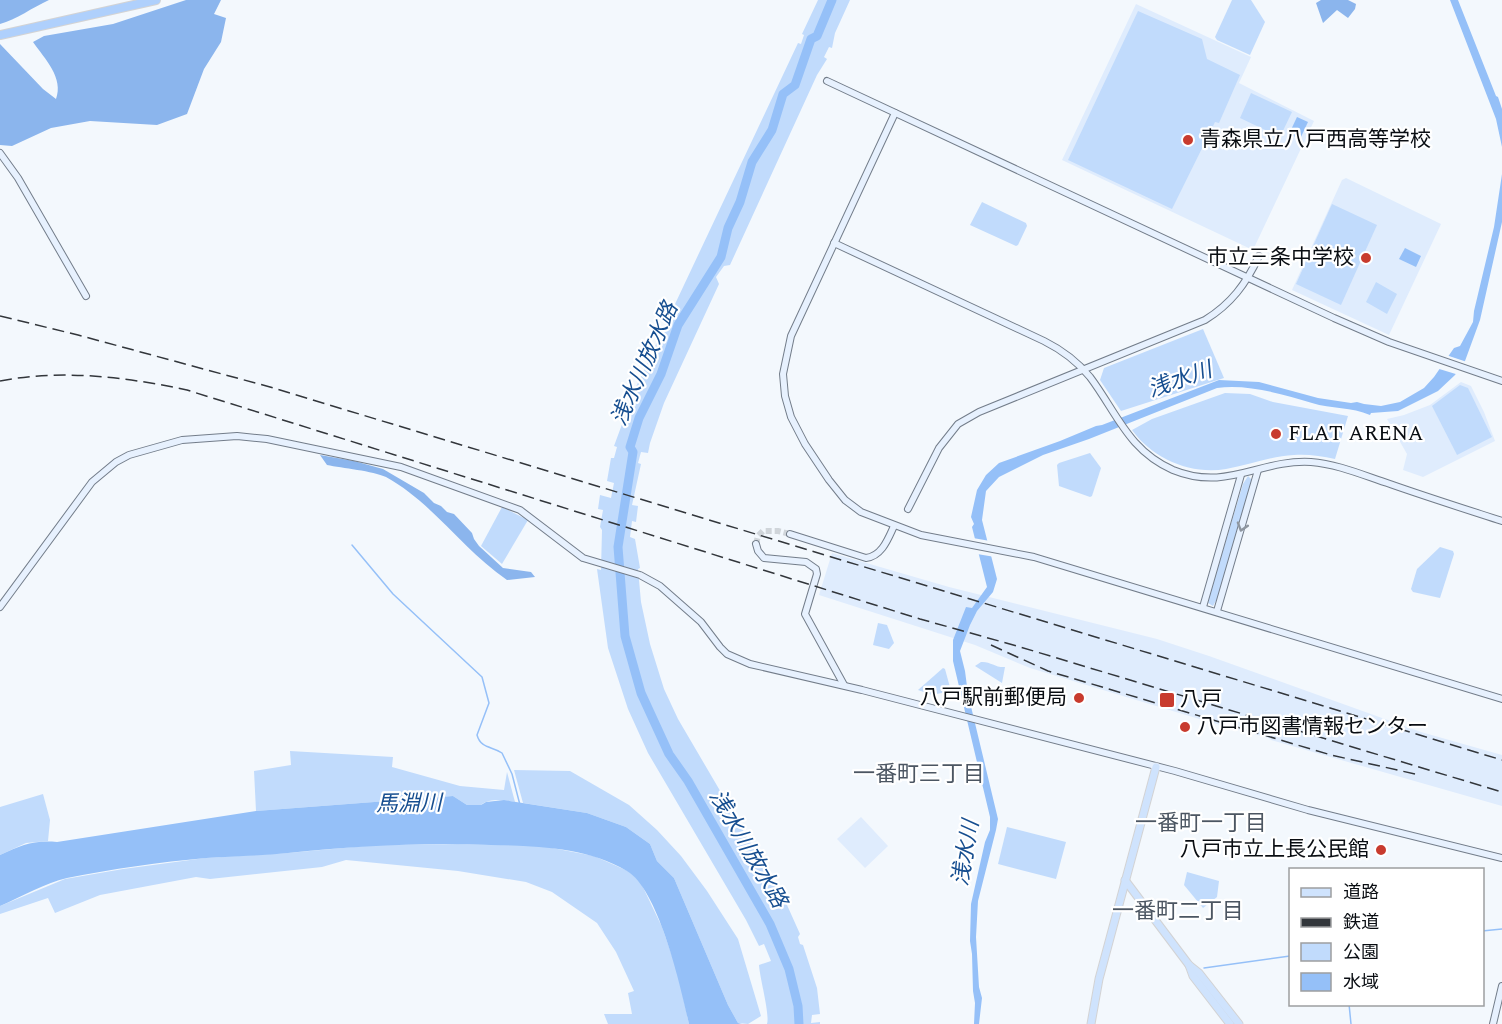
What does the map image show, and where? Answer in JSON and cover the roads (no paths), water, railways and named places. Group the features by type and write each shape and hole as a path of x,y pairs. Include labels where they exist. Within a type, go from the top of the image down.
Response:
{"highway":[{"path":"0,33 140,0"},
{"path":"0,33 156,0"}],"main road":[{"path":"1091,1024 1099,979 1156,767"},
{"path":"1125,880 1189,965 1199,973 1239,1024"},
{"path":"1189,965 1193,976 1230,1024"}],"street":[{"path":"827,81 1383,340 1502,381"},
{"path":"895,113 791,336 783,374 784,396 798,432 845,500 861,512 921,535 1034,557 1502,699"},
{"path":"0,153 18,178 86,296"},
{"path":"834,243 1059,349 1083,369 1134,442 1153,459 1176,471 1193,477 1205,478 1241,475 1298,462 1327,464 1502,521"},
{"path":"908,509 939,448 958,424 979,412 1204,320 1230,302 1249,278 1259,256"},
{"path":"0,607 100,473 129,455 182,440 237,436 267,439 401,467 520,510 575,553 599,564 640,575 670,593 701,622 720,647 731,656 750,664 844,685 1156,767 1308,810 1502,858"},
{"path":"1217,612 1258,470"},
{"path":"1203,607 1241,475"},
{"path":"790,534 866,558 878,554 887,542 894,526"},
{"path":"756,544 764,558 806,562 816,569 817,574 805,614 844,685"},
{"path":"1493,1024 1502,986"}],"water":[{"path":"1450,0 1458,0 1498,97 1502,109 1502,147 1496,119"},
{"path":"1297,117 1308,122 1300,139 1289,134"},
{"path":"1502,174 1502,222 1480,320 1465,361 1455,375 1438,391 1398,411 1371,413 1370,415 1265,391 1241,387 1217,388 1043,455 999,477 986,491 982,520 997,579 993,592 977,611 960,651 998,819 978,901 976,937 979,987 982,998 979,1024 974,1024 975,1003 970,941 971,904 985,842 990,830 990,817 953,661 953,640 966,607 972,608 987,587 971,517 977,490 986,475 999,463 1219,380 1259,382 1318,398 1381,406 1400,402 1424,388 1454,348 1460,346 1473,322 1494,227"},
{"path":"1405,248 1421,256 1416,267 1399,259"},
{"name":"馬淵川","path":"453,796 467,805 481,805 486,802 504,800 587,813 626,827 650,844 657,861 674,878 728,1005 738,1023 742,1024 689,1024 659,918 639,882 627,871 612,863 579,852 561,849 508,845 415,844 216,857 136,866 67,878 0,906 0,855 28,844 57,842 256,811"}],"waterway":[{"name":"浅水川放水路","path":"799,1024 798,1006 789,969 770,924 688,781 669,754 641,693 625,636 618,547 633,452 630,447 639,418 661,374 678,325 721,257 728,228 740,202 752,162 772,130 783,94 795,85 811,39 817,36 832,0"},
{"path":"352,545 393,594 482,677 489,703 477,735 481,743 502,753 512,774 520,805"},
{"path":"1484,931 1502,929"},
{"path":"1204,968 1289,956"},
{"path":"1349,1006 1351,1024"}],"tunnel":[{"path":"756,544 758,536 763,531 790,534"}],"railway":[{"path":"0,316 270,387 1502,760"},
{"path":"0,381 23,377 94,376 141,381 187,390 920,619 1502,792"},
{"path":"991,645 1048,671 1331,755 1415,774"}],"place":[{"name":"青森県立八戸西高等学校","path":"1188,140"},
{"name":"市立三条中学校","path":"1366,258"},
{"name":"FLAT ARENA","path":"1276,434"},
{"name":"八戸駅前郵便局","path":"1079,698"},
{"name":"八戸","path":"1167,700"},
{"name":"八戸市図書情報センター","path":"1185,727"},
{"name":"八戸市立上長公民館","path":"1381,850"}],"district":[{"name":"一番町三丁目","path":"919,774"},
{"name":"一番町一丁目","path":"1201,823"},
{"name":"一番町二丁目","path":"1178,911"}],"water label":[{"name":"浅水川","path":"1180,380"},
{"name":"浅水川","path":"966,853"}]}
